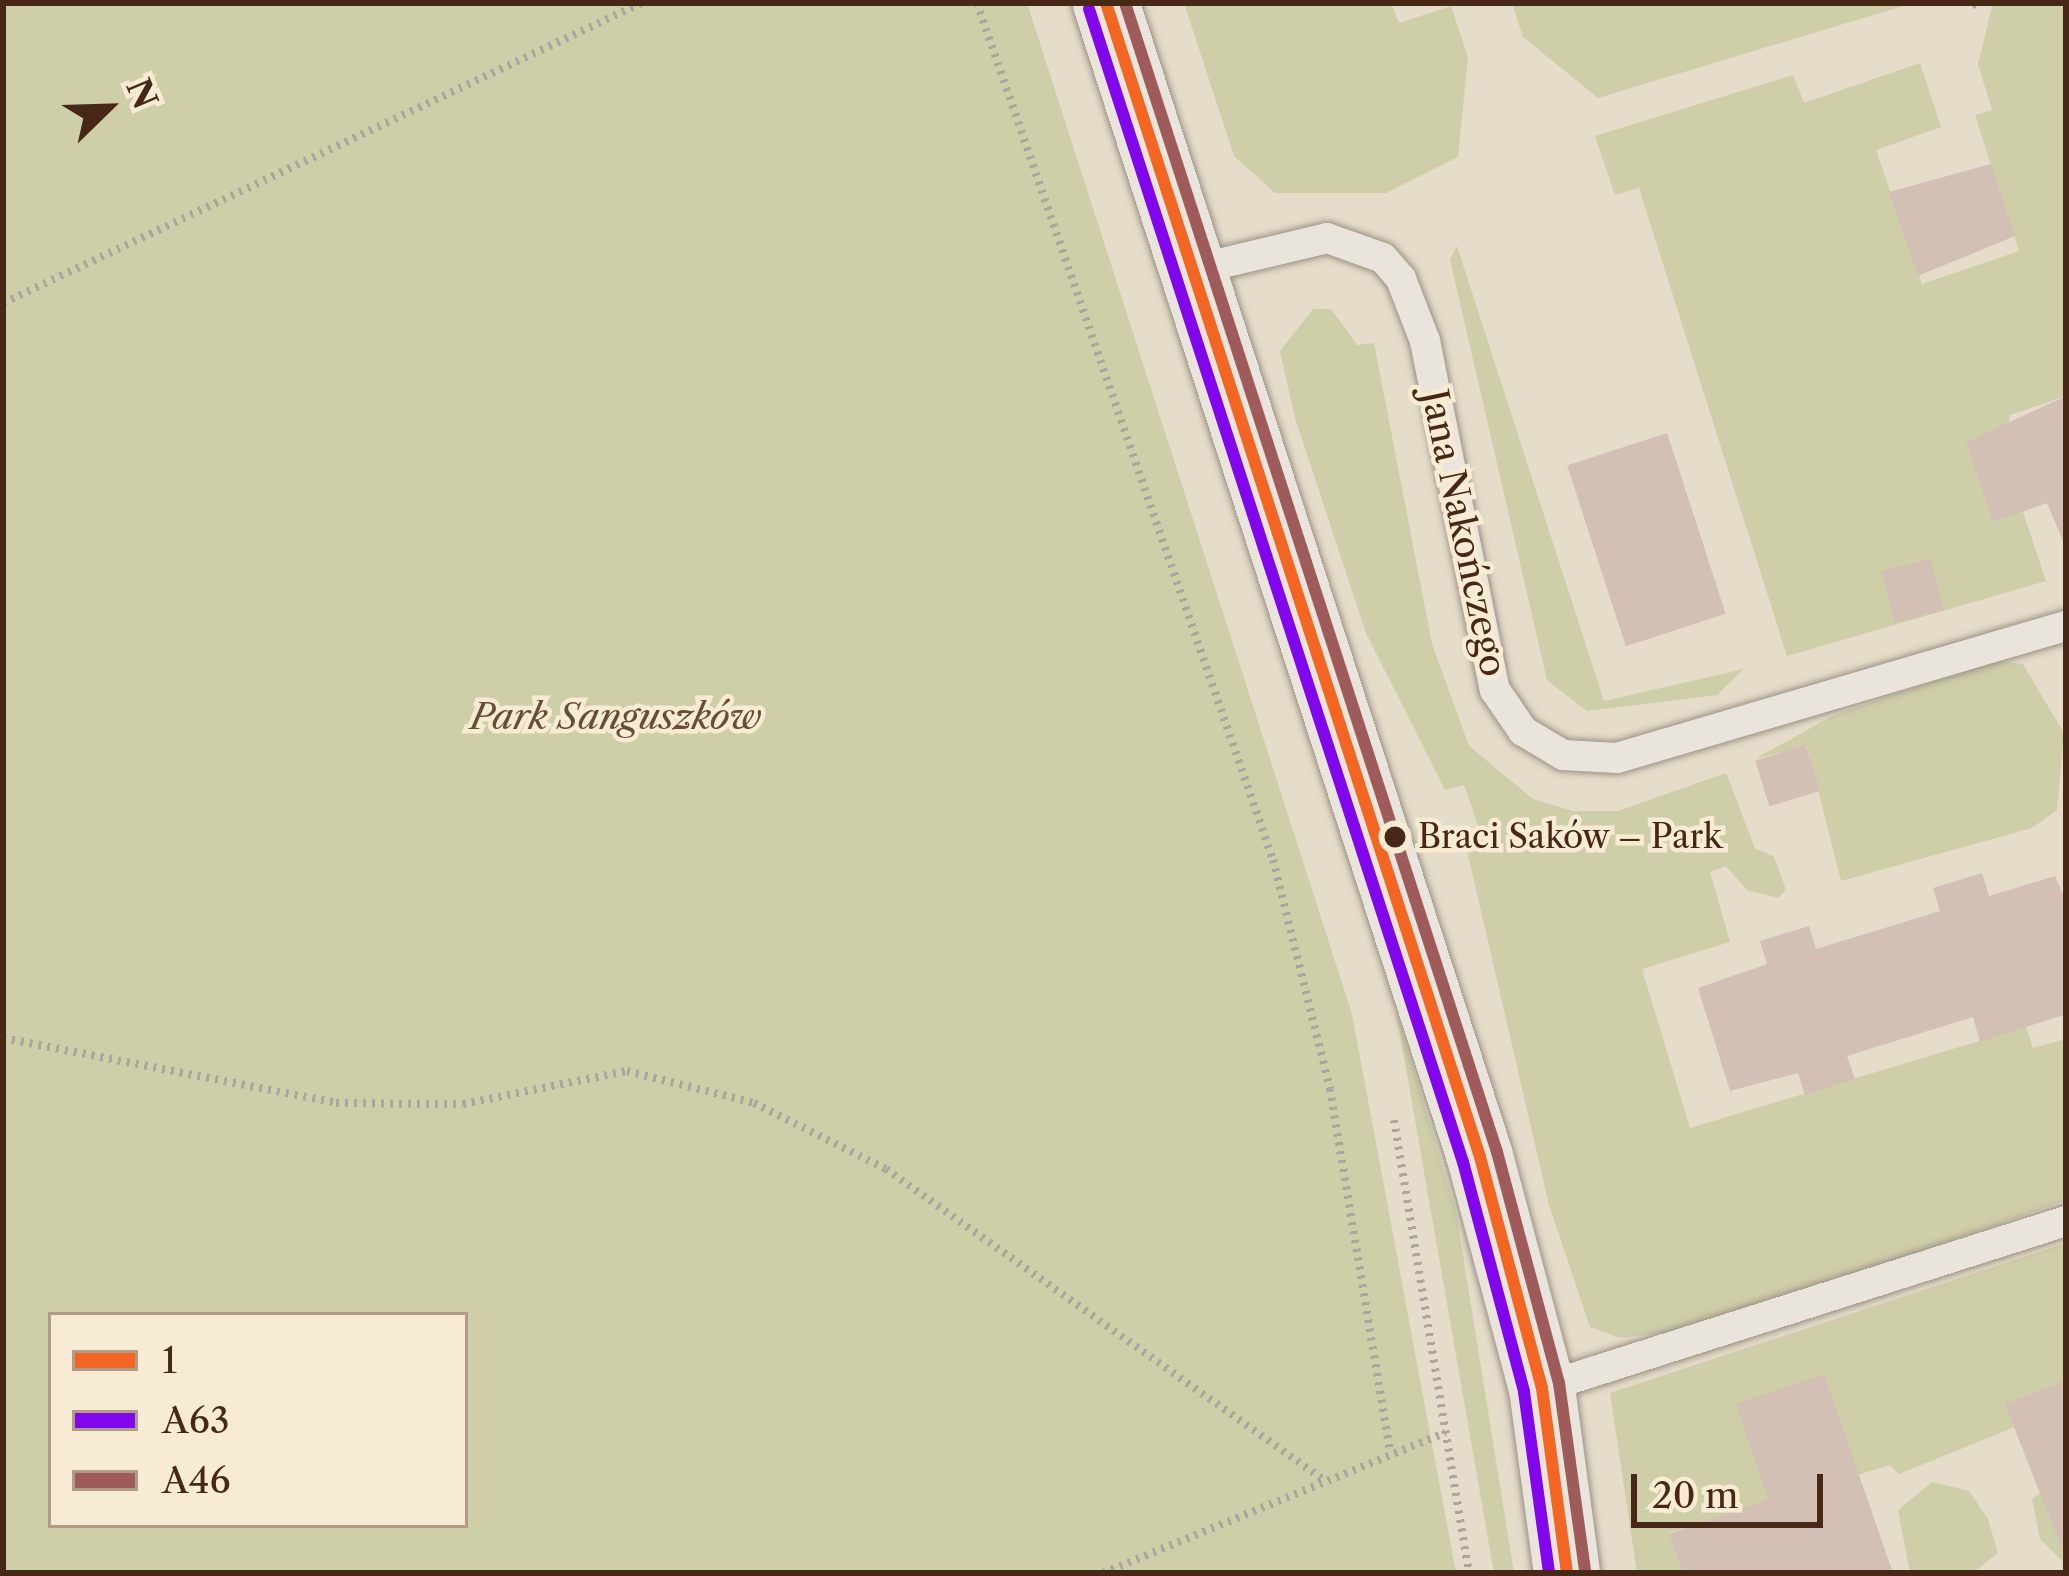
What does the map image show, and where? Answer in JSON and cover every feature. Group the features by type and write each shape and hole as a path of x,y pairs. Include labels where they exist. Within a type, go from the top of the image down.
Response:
{"street":[{"path":"1106,3 1189,271 1426,983 1543,1388 1567,1573"}],"lane":[{"name":"Jana Nakończego","path":"1189,271 1327,238 1382,258 1401,279 1425,341 1495,689 1523,730 1564,755 1617,758 2066,626"},
{"path":"1543,1388 2066,1221"}],"path":[{"path":"3,304 640,3"},
{"path":"977,3 1273,860 1330,1089 1390,1452"},
{"path":"3,1038 336,1103 464,1104 627,1071 754,1102 886,1169 1324,1480"},
{"path":"1390,1104 1469,1573"},
{"path":"1103,1573 1445,1433"}],"green space":[{"name":"Park Sanguszków","path":"3,3 1027,3 1352,1014 1456,1573 3,1573"},
{"path":"1184,3 1391,3 1399,23 1451,6 1468,57 1458,157 1386,193 1275,193 1234,156"},
{"path":"1512,3 1913,3 1598,98 1523,37"},
{"path":"1993,3 2066,3 2066,396 2010,415 1993,521 2023,512 2046,581 1787,656 1639,188 1615,195 1595,136 1793,75 1804,103 1920,63 1941,127 1876,150 1922,284 2019,251 1975,115 1992,110 1978,64"},
{"path":"1457,246 1604,701 1744,669 1717,695 1587,711 1547,680 1450,260"},
{"path":"1313,309 1331,309 1357,345 1374,343 1432,644 1469,746 1533,799 1573,811 1618,811 1726,773 1755,848 1774,857 1786,890 1778,898 1747,890 1726,866 1710,872 1730,942 1642,969 1690,1128 2026,1027 2033,1048 2066,1039 2066,1200 1704,1328 1620,1338 1590,1327 1549,1205 1466,846 1483,839 1464,785 1445,790 1366,633 1295,418 1280,351"},
{"path":"1994,661 2023,664 2064,733 2057,810 2032,828 1841,881 1807,746 1755,759 1834,715"},
{"path":"1396,1011 1456,1212 1514,1573 1494,1573"},
{"path":"2066,1243 2066,1387 2006,1404 2015,1427 1899,1474 1890,1465 1669,1533 1683,1573 1637,1573 1610,1393"},
{"path":"2066,1474 2066,1565 2040,1539 2032,1499"},
{"path":"1932,1482 1969,1491 1988,1519 1998,1553 1972,1573 1910,1573 1898,1510"}],"building":[{"path":"1991,164 2015,236 1918,276 1889,192"},
{"path":"2066,396 2066,548 2047,503 1993,522 1966,442"},
{"path":"1667,433 1726,614 1626,646 1567,465"},
{"path":"1931,559 1944,610 1894,623 1882,571"},
{"path":"1806,745 1820,791 1769,806 1755,760"},
{"path":"1982,873 1989,896 2055,876 2066,902 2066,1014 1980,1042 1973,1017 1847,1056 1855,1079 1805,1095 1798,1073 1730,1091 1698,988 1767,964 1760,941 1809,926 1816,949 1940,911 1933,888"},
{"path":"1824,1374 1893,1573 1683,1573 1669,1534 1768,1499 1736,1404"},
{"path":"2066,1380 2066,1548 2062,1549 2005,1404"}],"transit line":[{"name":"1","path":"1106,3 1480,1157 1542,1388 1567,1573"},
{"name":"A46","path":"1125,3 1497,1152 1559,1383 1585,1571"},
{"name":"A63","path":"1089,9 1463,1162 1524,1392 1549,1573"}],"place":[{"name":"Braci Saków – Park","path":"1395,837"}]}
